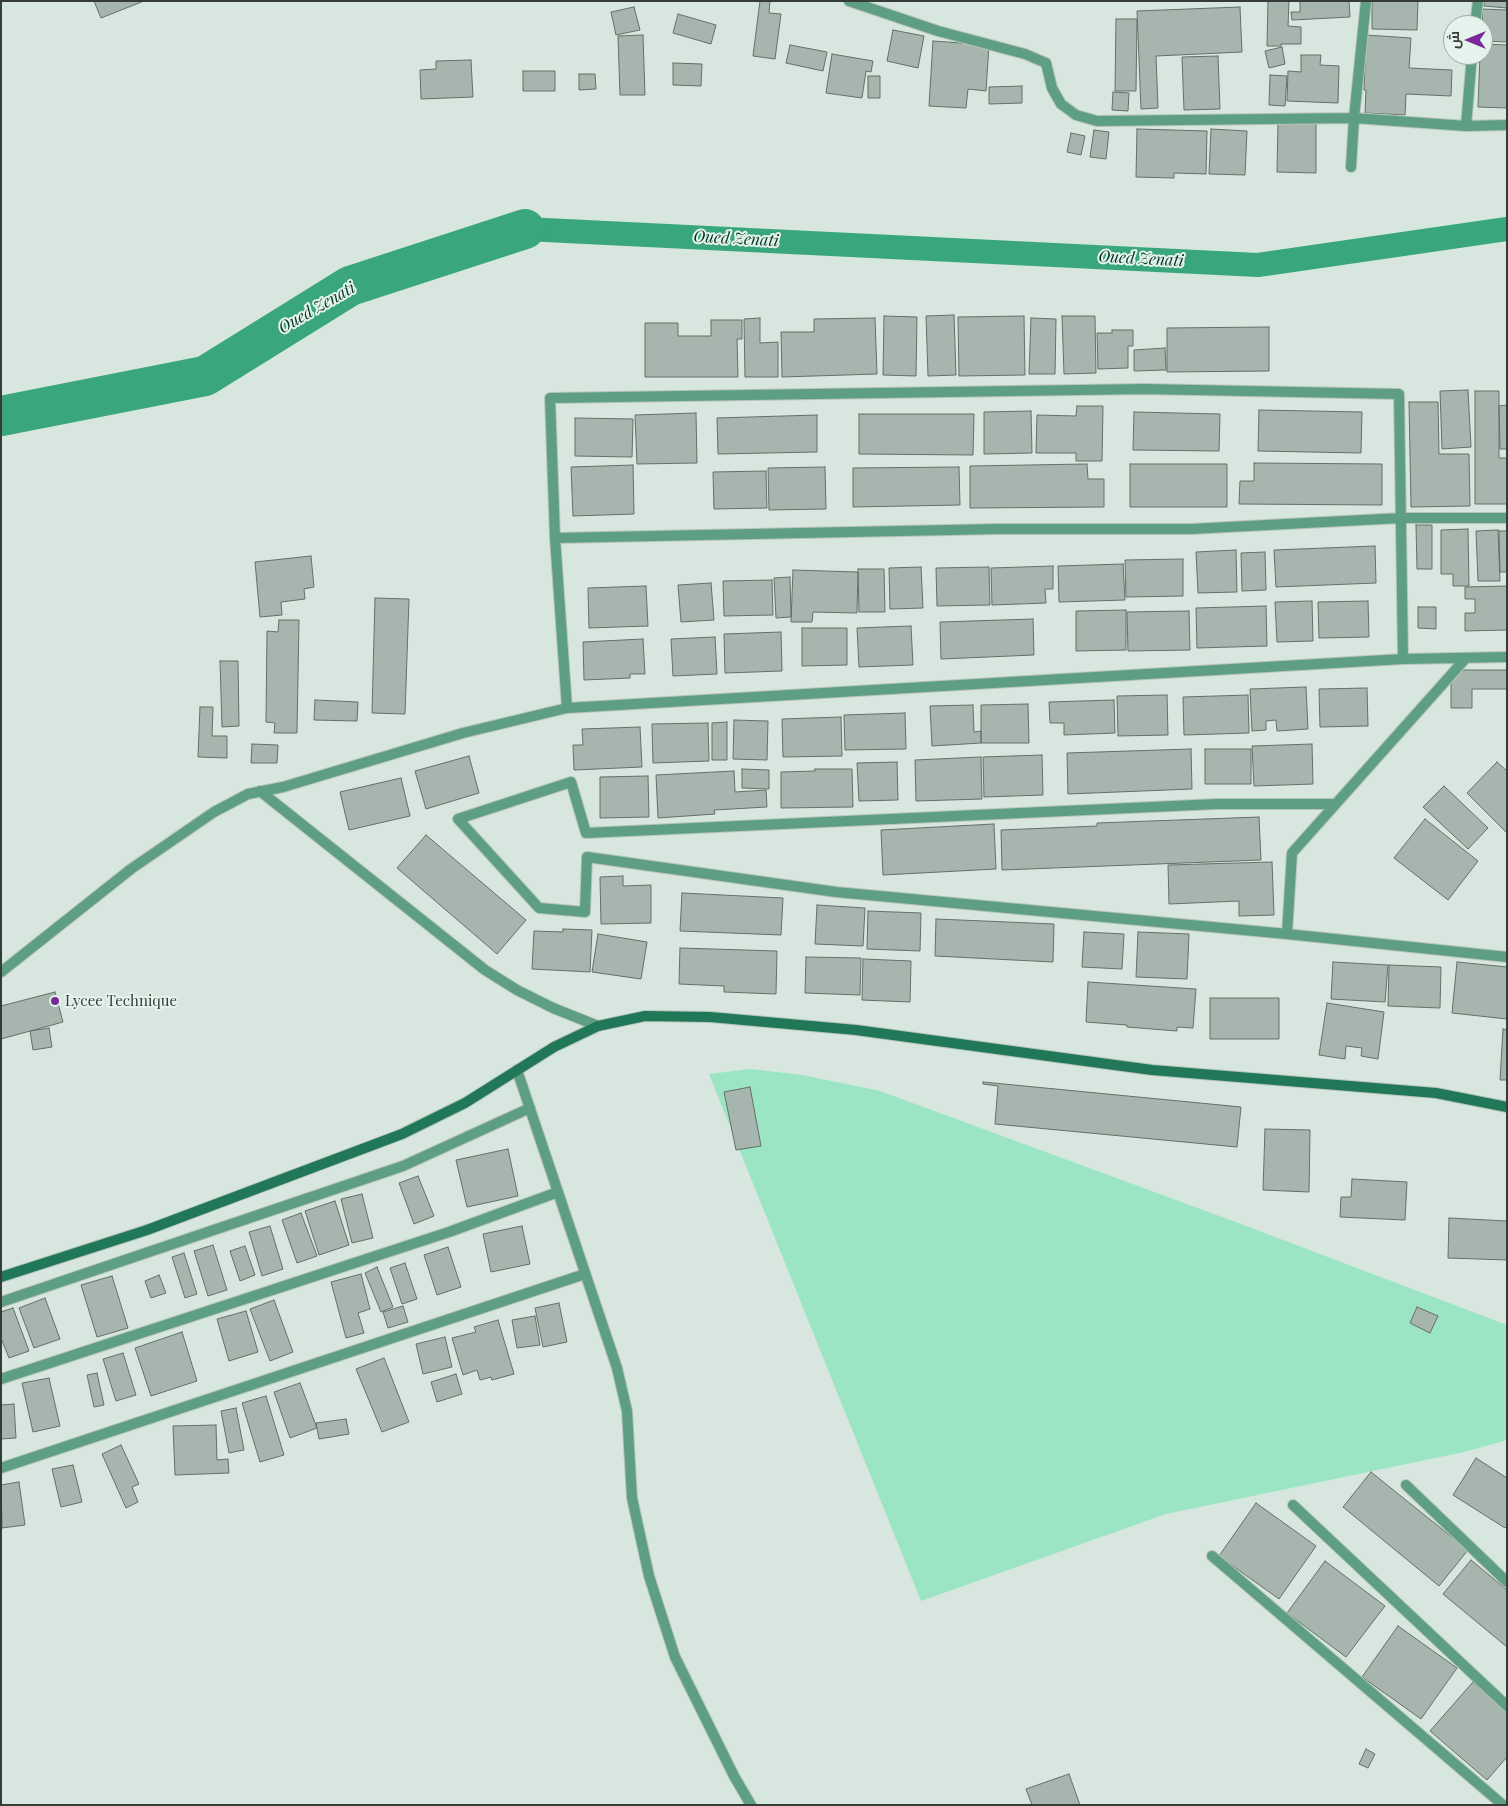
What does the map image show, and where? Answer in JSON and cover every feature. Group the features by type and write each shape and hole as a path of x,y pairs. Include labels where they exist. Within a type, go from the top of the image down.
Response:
{"main road":[{"path":"1,1277 147,1230 402,1134 465,1102 554,1047 598,1026 644,1016 730,1018 856,1030 1152,1070 1436,1093 1507,1108"}],"street":[{"path":"849,1 938,31 1025,54 1046,63 1052,88 1061,104 1076,115 1096,121 1354,118 1466,126 1507,125"},
{"path":"1351,167 1366,1"},
{"path":"1476,15 1478,1"},
{"path":"1466,126 1471,65"},
{"path":"567,708 555,538 550,398 1144,389 1399,394 1403,660"},
{"path":"555,538 988,530 1191,529 1401,518 1507,518"},
{"path":"1,972 131,869 214,812 248,794 283,786 463,734 567,708 1403,660 1507,657"},
{"path":"1287,934 1292,853 1466,658"},
{"path":"1335,804 1217,804 586,833 572,782 458,819 538,908 585,912 587,857 836,892 1287,934 1507,957"},
{"path":"260,791 485,970 517,990 553,1008 598,1026"},
{"path":"517,1070 617,1368 627,1411 632,1498 649,1576 675,1658 734,1776 751,1805"},
{"path":"1,1302 403,1166 530,1108"},
{"path":"1,1379 449,1232 558,1192"},
{"path":"1,1468 585,1274"},
{"path":"1406,1485 1507,1582"},
{"path":"1293,1505 1507,1706"},
{"path":"1212,1556 1502,1805"}],"green space":[{"path":"751,1069 802,1075 880,1091 1233,1221 1507,1325 1507,1437 1504,1441 1464,1452 1166,1514 921,1601 709,1074"}],"building":[{"path":"94,1 144,1 101,18"},
{"path":"760,1 770,1 769,13 781,14 775,59 753,56"},
{"path":"1268,1 1289,1 1288,26 1301,27 1301,44 1267,46"},
{"path":"1300,1 1349,1 1350,17 1292,20 1291,12 1300,12"},
{"path":"1372,1 1418,1 1417,30 1372,29"},
{"path":"1484,1 1507,1 1507,8 1484,6"},
{"path":"634,7 640,30 616,35 611,12"},
{"path":"1240,7 1242,52 1156,56 1158,108 1141,109 1137,11"},
{"path":"1482,9 1507,10 1507,42 1493,41 1493,15 1482,15"},
{"path":"678,14 716,25 711,44 673,33"},
{"path":"1116,19 1137,19 1136,91 1115,91"},
{"path":"893,30 924,36 918,68 887,61"},
{"path":"643,35 645,95 620,95 618,36"},
{"path":"1366,35 1411,38 1409,68 1452,70 1451,96 1406,94 1405,115 1365,113"},
{"path":"933,41 989,45 986,91 968,89 966,108 929,106"},
{"path":"1493,44 1507,45 1507,108 1478,107 1480,65 1493,65"},
{"path":"790,45 827,52 823,71 786,63"},
{"path":"1282,47 1285,64 1269,68 1265,51"},
{"path":"832,54 873,61 871,72 866,71 862,98 826,93"},
{"path":"1301,55 1321,55 1320,65 1339,66 1338,103 1287,101 1288,71 1301,72"},
{"path":"1218,56 1220,109 1184,110 1182,57"},
{"path":"471,60 473,97 421,99 420,70 436,69 436,61"},
{"path":"673,63 702,64 701,86 673,85"},
{"path":"523,71 555,71 555,91 523,91"},
{"path":"579,74 595,74 596,89 579,90"},
{"path":"1270,75 1287,76 1285,106 1269,105"},
{"path":"868,76 880,76 880,98 868,98"},
{"path":"1022,86 1022,103 989,104 989,87"},
{"path":"1113,92 1129,93 1128,111 1112,110"},
{"path":"1278,122 1316,123 1316,173 1277,172"},
{"path":"1137,129 1207,131 1206,174 1174,173 1174,178 1136,177"},
{"path":"1211,129 1247,131 1245,175 1209,174"},
{"path":"1094,130 1109,132 1106,159 1090,157"},
{"path":"1071,133 1085,136 1081,155 1067,152"},
{"path":"954,315 956,375 928,376 926,316"},
{"path":"884,316 917,317 916,376 883,375"},
{"path":"1024,316 1025,375 959,376 958,317"},
{"path":"1062,316 1095,316 1096,373 1064,374"},
{"path":"760,318 760,343 778,342 778,377 745,377 744,319"},
{"path":"875,318 877,374 782,377 781,332 814,332 814,319"},
{"path":"1031,318 1056,319 1055,374 1029,374"},
{"path":"711,320 742,320 742,339 737,339 738,377 645,377 645,323 678,323 678,336 711,336"},
{"path":"1269,327 1269,371 1167,372 1167,328"},
{"path":"1112,330 1133,330 1133,346 1128,346 1128,368 1098,369 1097,333 1112,333"},
{"path":"1165,348 1166,370 1134,371 1134,350"},
{"path":"1468,390 1471,447 1442,449 1440,391"},
{"path":"1475,391 1499,391 1499,458 1507,458 1507,504 1475,504"},
{"path":"1409,402 1438,402 1439,454 1469,454 1470,506 1411,507"},
{"path":"1507,405 1507,449 1500,449 1499,406"},
{"path":"1077,406 1103,406 1102,461 1076,461 1076,453 1036,453 1037,415 1076,416"},
{"path":"1259,410 1362,412 1361,453 1258,451"},
{"path":"1031,411 1032,453 984,454 984,412"},
{"path":"1134,412 1220,414 1219,451 1133,450"},
{"path":"696,413 697,463 637,464 635,415"},
{"path":"859,414 974,414 973,455 859,454"},
{"path":"817,415 817,452 718,454 717,418"},
{"path":"575,418 633,419 632,457 575,456"},
{"path":"1254,463 1382,464 1382,505 1239,504 1240,481 1254,481"},
{"path":"1087,464 1088,479 1104,479 1104,507 970,508 970,466"},
{"path":"1130,464 1227,464 1227,507 1130,507"},
{"path":"633,465 634,514 573,516 571,467"},
{"path":"825,467 826,509 769,510 768,468"},
{"path":"959,467 960,505 853,507 853,468"},
{"path":"766,471 767,508 714,509 713,472"},
{"path":"1416,525 1432,525 1432,569 1417,569"},
{"path":"1468,529 1469,586 1453,586 1453,574 1441,574 1441,530"},
{"path":"1498,530 1500,581 1478,581 1476,531"},
{"path":"1499,531 1507,531 1507,572 1500,572"},
{"path":"1375,546 1376,583 1276,587 1274,550"},
{"path":"1236,550 1237,592 1198,593 1196,552"},
{"path":"1265,552 1266,590 1242,591 1241,553"},
{"path":"311,556 314,587 304,589 305,599 281,602 282,615 260,617 255,562"},
{"path":"1183,559 1183,596 1126,597 1125,560"},
{"path":"1123,564 1125,600 1059,602 1058,566"},
{"path":"1053,566 1053,589 1045,589 1046,603 992,605 991,568"},
{"path":"921,567 923,608 890,609 889,568"},
{"path":"989,567 990,605 937,606 936,568"},
{"path":"858,569 884,569 885,612 859,612"},
{"path":"793,570 858,572 857,613 813,612 812,622 791,622"},
{"path":"790,577 791,617 776,618 774,578"},
{"path":"772,580 773,615 724,616 723,581"},
{"path":"711,583 714,620 681,622 678,585"},
{"path":"646,586 648,626 589,628 588,588"},
{"path":"1507,586 1507,630 1465,631 1465,613 1475,613 1475,599 1465,599 1465,587"},
{"path":"375,598 409,599 405,714 372,713"},
{"path":"1312,601 1313,641 1277,642 1275,602"},
{"path":"1368,601 1369,637 1319,638 1318,602"},
{"path":"1266,606 1267,646 1197,648 1196,608"},
{"path":"1418,607 1436,607 1436,629 1418,628"},
{"path":"1126,610 1126,650 1076,651 1076,611"},
{"path":"1189,611 1190,650 1128,651 1127,612"},
{"path":"1033,619 1034,655 941,659 940,622"},
{"path":"279,620 299,620 297,733 274,733 275,723 266,722 267,631 278,632"},
{"path":"911,626 913,665 859,667 857,628"},
{"path":"802,628 847,628 847,665 802,666"},
{"path":"781,632 782,671 725,673 724,634"},
{"path":"715,637 717,674 673,676 671,639"},
{"path":"643,639 645,674 630,674 630,678 584,680 583,642"},
{"path":"220,661 238,661 239,726 222,727"},
{"path":"1451,670 1507,670 1507,689 1472,689 1472,708 1451,708"},
{"path":"1306,687 1308,729 1277,731 1276,720 1266,721 1266,730 1252,731 1250,689"},
{"path":"1367,688 1368,726 1320,727 1319,689"},
{"path":"1167,695 1168,735 1118,736 1117,696"},
{"path":"1248,695 1249,733 1184,735 1183,697"},
{"path":"315,700 358,702 357,721 314,720"},
{"path":"1114,700 1115,733 1064,735 1064,723 1050,723 1049,702"},
{"path":"1028,704 1029,743 981,743 981,705"},
{"path":"973,705 974,732 981,731 981,743 932,746 930,706"},
{"path":"200,707 213,707 212,736 227,736 227,758 198,757"},
{"path":"905,713 906,749 845,750 844,715"},
{"path":"841,717 842,756 783,757 782,719"},
{"path":"734,720 768,721 767,760 733,759"},
{"path":"727,722 727,760 712,760 712,723"},
{"path":"708,723 709,761 653,763 652,724"},
{"path":"640,727 642,767 574,770 573,745 583,745 582,729"},
{"path":"252,744 278,745 277,763 251,763"},
{"path":"1312,744 1313,784 1254,786 1252,746"},
{"path":"1191,749 1192,789 1068,794 1067,753"},
{"path":"1205,749 1251,749 1251,784 1205,784"},
{"path":"1042,755 1043,795 984,797 983,757"},
{"path":"469,756 479,793 426,809 415,771"},
{"path":"981,757 982,799 916,801 915,760"},
{"path":"897,762 898,800 859,801 857,763"},
{"path":"1497,762 1507,771 1507,833 1467,793"},
{"path":"742,769 769,770 769,789 742,788"},
{"path":"815,769 852,769 853,807 781,808 781,772 815,771"},
{"path":"734,771 735,792 766,790 767,807 714,810 715,814 658,818 656,775"},
{"path":"648,776 649,817 600,818 600,777"},
{"path":"401,778 410,816 349,830 340,792"},
{"path":"1444,786 1488,828 1468,849 1423,807"},
{"path":"1259,817 1261,860 1002,870 1001,830 1097,826 1097,823"},
{"path":"1425,819 1478,861 1448,900 1394,858"},
{"path":"994,824 996,869 883,875 881,830"},
{"path":"426,835 526,920 497,954 397,868"},
{"path":"1272,862 1274,915 1239,916 1239,901 1169,904 1168,865"},
{"path":"623,876 623,886 651,885 651,923 601,924 600,877"},
{"path":"682,893 783,898 781,935 680,931"},
{"path":"817,905 865,908 863,946 815,944"},
{"path":"868,911 921,913 920,951 867,949"},
{"path":"936,919 1054,924 1053,962 935,956"},
{"path":"563,929 592,930 590,972 532,969 534,931 563,932"},
{"path":"1084,932 1124,934 1122,969 1082,967"},
{"path":"1138,932 1189,934 1187,979 1136,977"},
{"path":"598,934 647,942 641,979 592,972"},
{"path":"680,948 777,951 776,994 724,992 724,986 679,984"},
{"path":"806,957 861,958 860,995 805,993"},
{"path":"863,959 911,961 910,1002 862,1000"},
{"path":"1333,962 1388,965 1385,1002 1331,999"},
{"path":"1457,962 1507,967 1507,1019 1452,1013"},
{"path":"1389,965 1441,967 1440,1008 1388,1006"},
{"path":"1088,982 1196,989 1193,1028 1177,1027 1177,1031 1086,1022"},
{"path":"55,992 63,1022 1,1039 1,1006"},
{"path":"1210,998 1279,998 1279,1039 1210,1039"},
{"path":"1327,1003 1384,1012 1378,1059 1361,1056 1362,1048 1346,1046 1345,1059 1319,1055"},
{"path":"49,1028 52,1047 33,1050 30,1031"},
{"path":"1503,1029 1507,1030 1507,1080 1500,1080"},
{"path":"983,1082 1241,1107 1237,1147 995,1124 998,1086 983,1084"},
{"path":"750,1087 761,1146 736,1150 724,1092"},
{"path":"1265,1129 1310,1130 1309,1192 1263,1190"},
{"path":"508,1149 518,1196 467,1207 456,1160"},
{"path":"418,1176 434,1216 414,1224 399,1183"},
{"path":"1352,1179 1407,1182 1405,1220 1340,1217 1341,1197 1351,1197"},
{"path":"362,1194 373,1238 352,1243 341,1199"},
{"path":"335,1201 349,1245 319,1255 305,1211"},
{"path":"301,1213 317,1256 297,1263 282,1220"},
{"path":"1449,1218 1507,1221 1507,1260 1448,1258"},
{"path":"270,1226 283,1269 262,1276 249,1232"},
{"path":"522,1226 530,1264 491,1272 483,1234"},
{"path":"213,1245 227,1290 208,1296 194,1251"},
{"path":"245,1246 255,1275 240,1281 230,1251"},
{"path":"448,1247 461,1287 437,1295 424,1255"},
{"path":"184,1253 197,1294 185,1298 172,1257"},
{"path":"405,1263 417,1299 402,1304 390,1268"},
{"path":"377,1267 393,1307 381,1312 365,1273"},
{"path":"361,1274 370,1309 358,1313 364,1333 346,1338 331,1282"},
{"path":"159,1275 166,1293 151,1298 145,1281"},
{"path":"112,1276 128,1328 97,1337 81,1285"},
{"path":"45,1298 60,1339 34,1348 19,1308"},
{"path":"274,1300 293,1352 270,1361 250,1309"},
{"path":"559,1303 567,1342 543,1347 535,1308"},
{"path":"403,1306 408,1322 388,1328 383,1312"},
{"path":"1417,1307 1438,1316 1430,1333 1410,1323"},
{"path":"13,1308 29,1351 9,1358 1,1338 1,1312"},
{"path":"246,1311 258,1352 229,1361 217,1319"},
{"path":"535,1316 540,1345 517,1348 512,1320"},
{"path":"498,1320 514,1374 492,1380 491,1377 480,1380 477,1370 463,1375 452,1338 476,1332 474,1327"},
{"path":"182,1332 197,1381 151,1396 135,1348"},
{"path":"445,1337 452,1367 423,1374 416,1344"},
{"path":"123,1353 136,1395 116,1401 103,1359"},
{"path":"384,1358 409,1422 382,1432 356,1369"},
{"path":"97,1373 104,1405 94,1407 87,1375"},
{"path":"456,1374 462,1394 437,1402 431,1382"},
{"path":"49,1378 60,1426 33,1432 22,1383"},
{"path":"300,1383 317,1428 290,1438 274,1392"},
{"path":"266,1396 284,1455 260,1462 242,1403"},
{"path":"14,1404 16,1438 1,1439 1,1405"},
{"path":"236,1408 244,1450 229,1453 221,1411"},
{"path":"346,1419 349,1434 319,1439 316,1423"},
{"path":"216,1425 217,1460 228,1459 229,1473 175,1475 173,1426"},
{"path":"121,1445 139,1484 132,1487 138,1502 126,1508 102,1454"},
{"path":"1476,1458 1507,1478 1507,1526 1505,1528 1453,1495"},
{"path":"73,1465 82,1502 61,1507 52,1469"},
{"path":"1371,1472 1468,1550 1439,1586 1343,1507"},
{"path":"19,1482 25,1525 2,1528 1,1485"},
{"path":"1256,1503 1316,1546 1279,1599 1219,1556"},
{"path":"1471,1560 1507,1590 1507,1647 1443,1594"},
{"path":"1325,1561 1385,1606 1346,1657 1287,1613"},
{"path":"1398,1626 1457,1668 1421,1719 1362,1677"},
{"path":"1473,1682 1507,1712 1507,1757 1487,1780 1430,1731"},
{"path":"1366,1749 1375,1754 1368,1768 1359,1764"},
{"path":"1069,1774 1080,1805 1032,1805 1026,1789"}],"waterway":[{"name":"Oued Zenati","path":"525,229 1258,265 1507,229"},
{"name":"Oued Zenati","path":"1,416 205,376 350,286 525,229"}],"place":[{"name":"Lycee Technique","path":"55,1001"}]}
